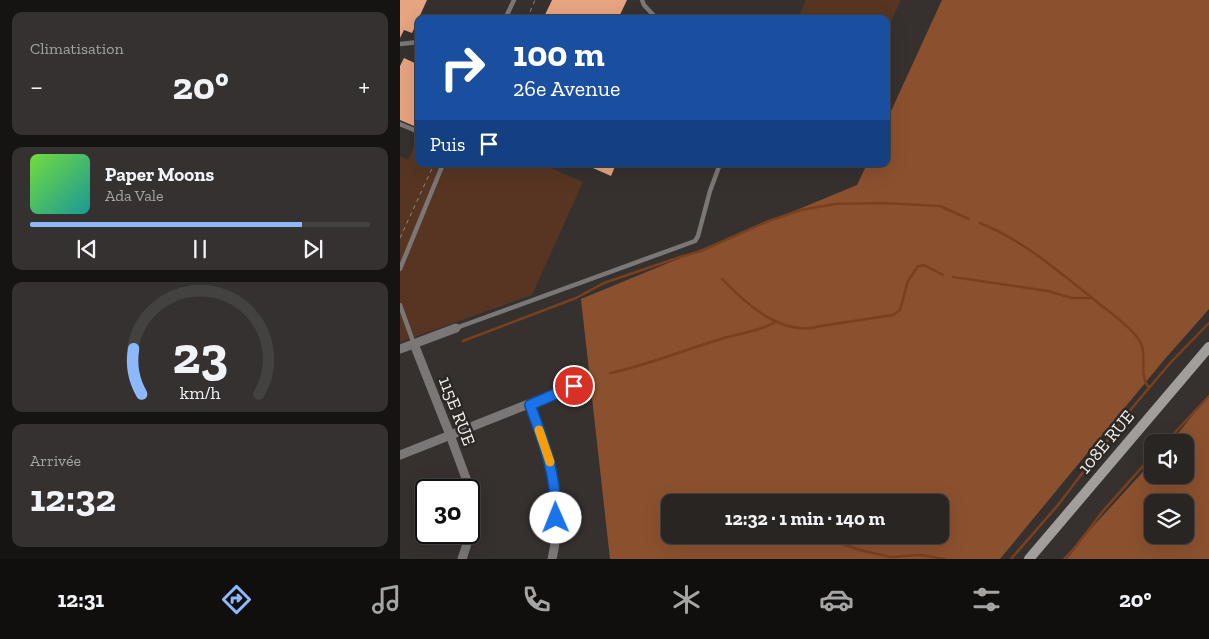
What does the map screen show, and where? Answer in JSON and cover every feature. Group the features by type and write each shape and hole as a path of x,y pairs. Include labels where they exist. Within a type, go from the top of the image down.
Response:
{"main road":[{"name":"108E RUE","path":"1029,559 1209,347"}],"street":[{"path":"400,349 456,328"},
{"name":"115E RUE","path":"414,344 450,435 465,479"},
{"path":"400,455 574,386"},
{"path":"530,405 546,446 555,484 556,504 552,559"},
{"name":"115E RUE","path":"462,559 466,544"}],"lane":[{"path":"508,15 514,0"},
{"path":"642,0 653,15"},
{"path":"400,44 415,42"},
{"path":"400,124 415,130"},
{"path":"400,269 442,167"},
{"path":"456,328 695,241 719,167"},
{"path":"400,305 414,344"}],"path":[{"path":"529,15 536,0"},
{"path":"400,238 433,167"}],"shaded area":[{"path":"806,0 901,0 890,23 890,15 800,15"},
{"path":"942,0 1209,0 1209,309 1164,360 1000,559 610,559 581,299 857,185 866,167 890,167 890,113"},
{"path":"415,144 415,167 549,167 583,182 532,295 400,342 400,156 408,160"},
{"path":"1209,395 1209,559 1063,559 1144,471 1144,484 1194,484 1194,434 1177,434"}],"building":[{"path":"400,0 427,0 420,15 415,15 415,26 412,33 404,30 400,38"},
{"path":"552,0 627,0 620,15 545,15"},
{"path":"404,58 415,63 414,126 400,120 400,66"},
{"path":"591,167 615,167 611,176"}],"waterway":[{"path":"463,341 576,298 604,283 701,251 766,222 801,210 835,204 883,203 940,206 969,219"},
{"path":"980,223 1011,238 1038,256 1127,326 1141,343 1144,376 1149,388"},
{"path":"722,279 742,299 766,316 779,323 807,328 893,315 900,310 908,281 918,266 924,265 943,275"},
{"path":"953,277 1048,291 1072,298 1092,298"},
{"path":"610,373 758,329 776,321"},
{"path":"1011,559 1058,505 1132,408 1171,362 1209,323"},
{"path":"1173,434 1209,396"},
{"path":"1066,559 1103,511 1144,465"},
{"path":"843,544 891,557 920,555 945,559"}],"slow traffic":[{"path":"539,430 550,462"}],"route":[{"path":"556,518 555,484 546,446 530,405 574,386"}]}
